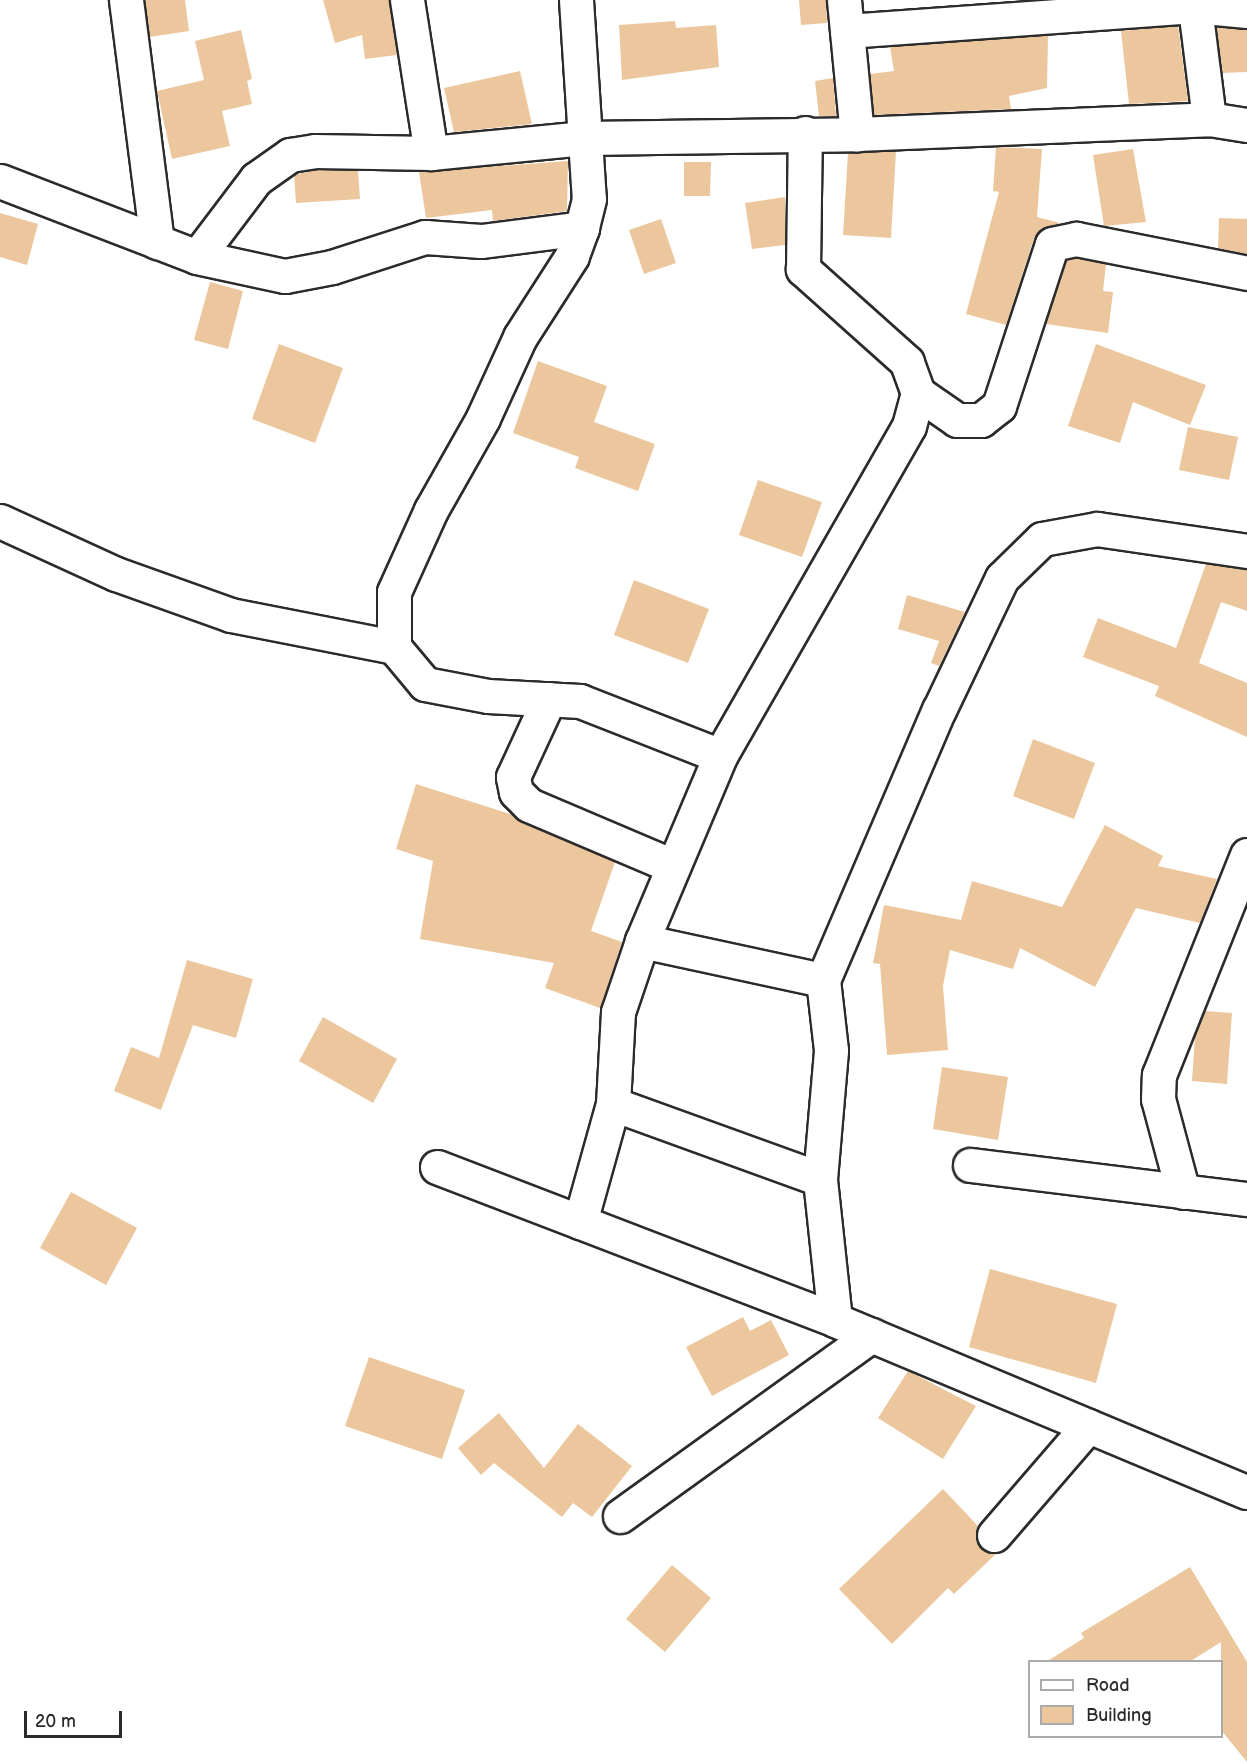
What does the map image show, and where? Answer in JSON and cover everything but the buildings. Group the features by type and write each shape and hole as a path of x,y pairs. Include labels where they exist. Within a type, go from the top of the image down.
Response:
{"street":[{"path":"126,0 158,242"},
{"path":"407,0 431,153"},
{"path":"394,647 394,592 417,541 520,337 572,256 582,228 589,199 576,0"},
{"path":"1194,3 1209,119"},
{"path":"857,134 846,15 1194,3 1247,10"},
{"path":"197,257 256,179 290,155 315,150 431,153 584,138 857,134 1209,119 1247,125"},
{"path":"579,1222 613,1104 618,1012 642,940 720,756 909,426 918,393 907,362 802,268 805,133"},
{"path":"0,181 197,257 285,276 332,267 425,237 481,241 582,228"},
{"path":"918,393 957,420 981,420 999,406 1052,244 1076,239 1247,273"},
{"path":"0,521 116,574 231,615 394,647 425,684 488,696 580,701 720,756"},
{"path":"835,1320 820,1179 831,1050 823,980 939,710 1002,578 1042,539 1097,530 1247,551"},
{"path":"549,699 513,777 516,792 529,805 673,866"},
{"path":"1183,1191 1158,1099 1159,1076 1246,861"},
{"path":"642,940 823,980"},
{"path":"613,1104 820,1179"},
{"path":"970,1165 1247,1199"},
{"path":"436,1167 835,1320 1247,1492"},
{"path":"620,1516 872,1335"},
{"path":"994,1535 1088,1426"}]}
